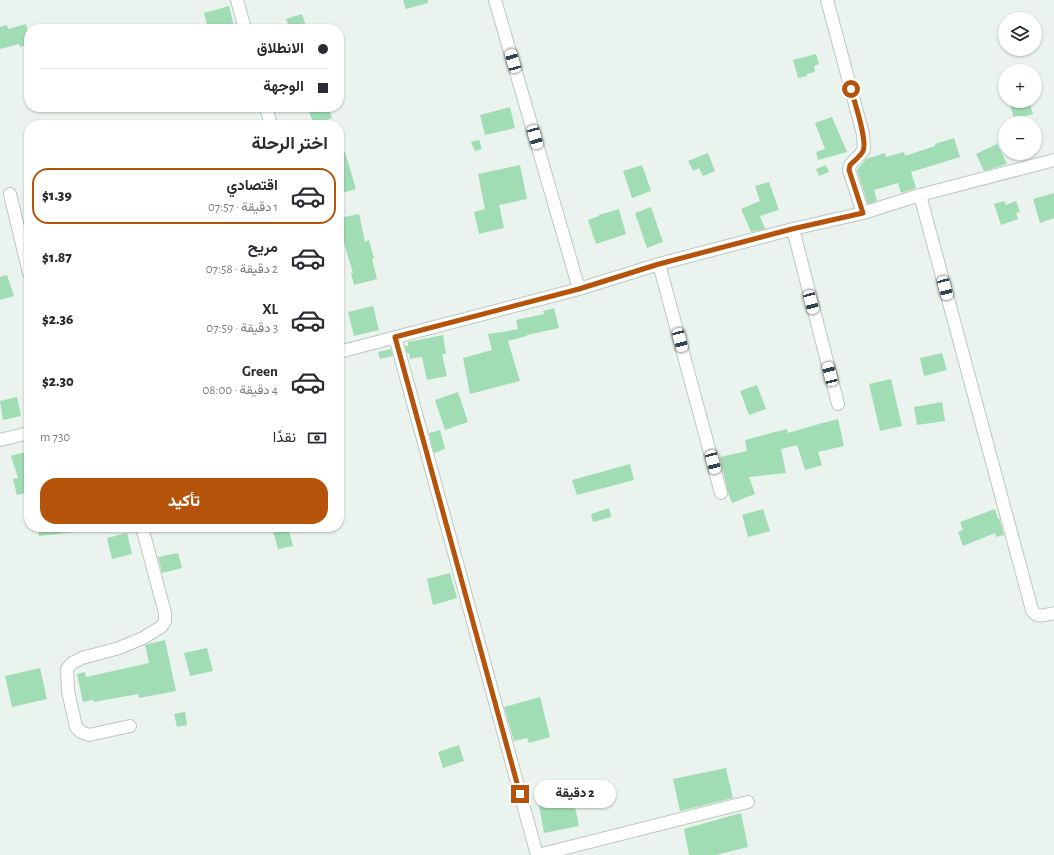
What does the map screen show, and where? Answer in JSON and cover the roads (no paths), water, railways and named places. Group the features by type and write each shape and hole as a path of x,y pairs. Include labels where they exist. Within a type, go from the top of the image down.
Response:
{"street":[{"path":"237,0 244,24"},
{"path":"495,0 579,289"},
{"path":"827,0 863,134 864,150 850,165 849,170 863,213"},
{"path":"344,351 579,289 659,264 792,229 863,213 920,195 1054,160"},
{"path":"10,194 24,252"},
{"path":"920,195 1032,610 1034,614 1039,616 1054,613"},
{"path":"792,229 838,404"},
{"path":"659,264 721,493"},
{"path":"395,337 537,855 748,802"},
{"path":"0,440 24,434"},
{"path":"130,726 89,735 81,732 76,727 68,691 68,669 72,663 82,658 119,648 143,638 161,627 165,621 165,613 143,532"}]}
